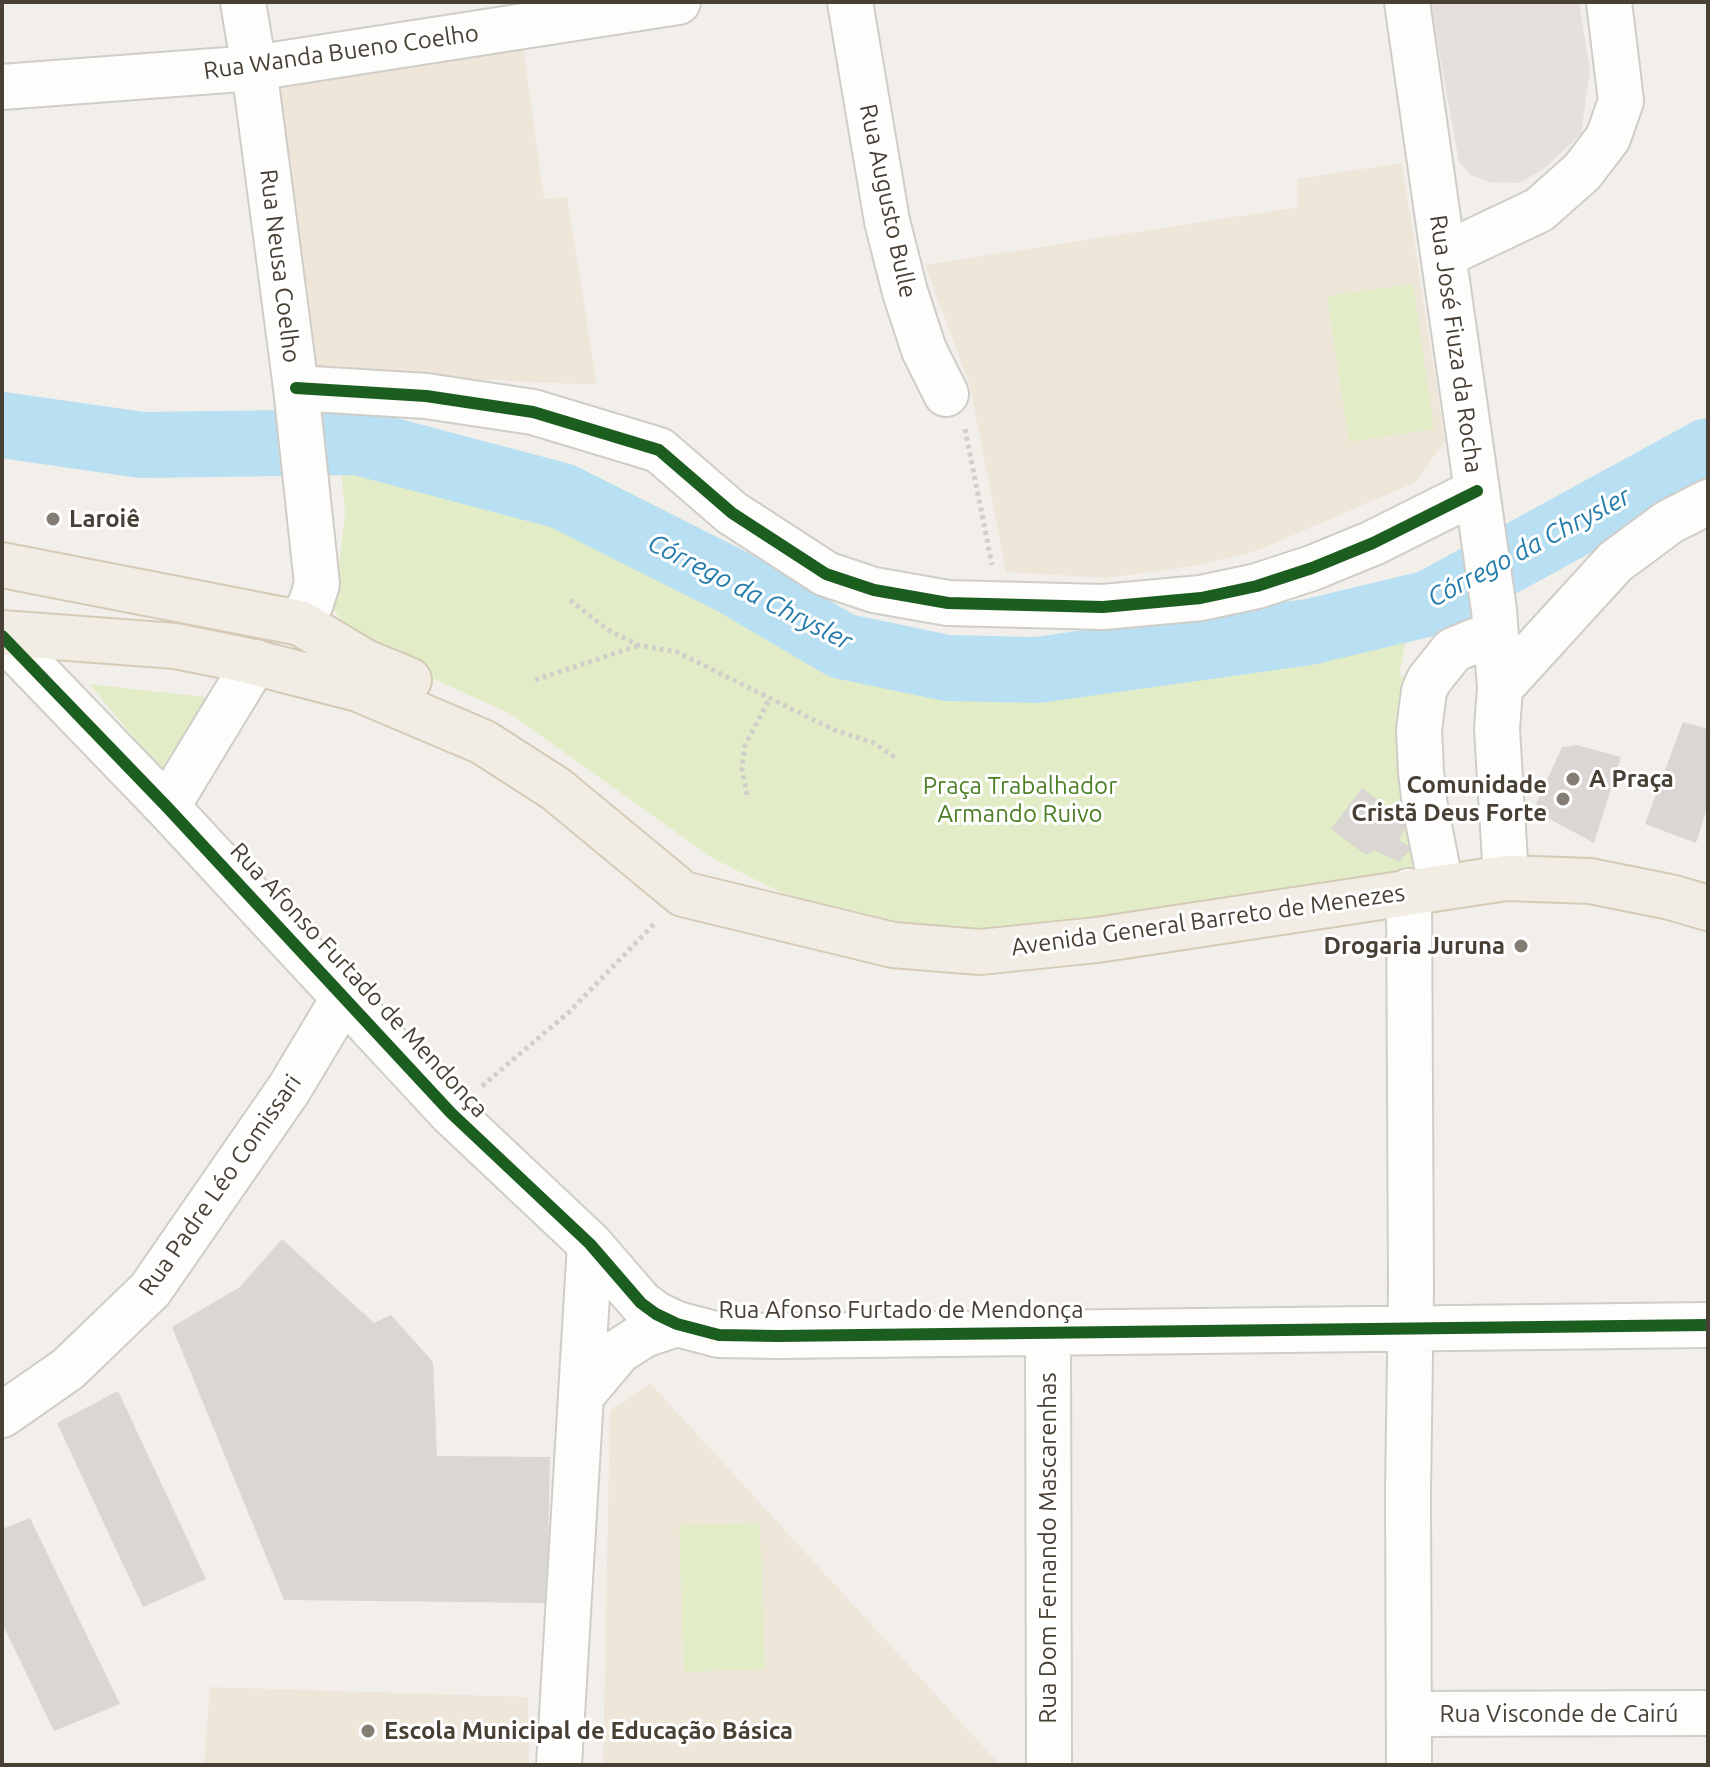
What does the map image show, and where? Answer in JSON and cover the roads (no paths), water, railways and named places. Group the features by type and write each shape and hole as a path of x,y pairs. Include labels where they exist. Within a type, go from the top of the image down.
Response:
{"main road":[{"name":"Avenida General Barreto de Menezes","path":"2,565 300,623 365,662 433,689 497,726 556,789"},
{"path":"175,646 300,623"},
{"name":"Avenida General Barreto de Menezes","path":"2,635 175,646 255,662 358,689 483,742 556,789 683,894 893,945 980,952 1097,940 1506,878 1590,881 1708,908"}],"street":[{"name":"Rua Neusa Coelho","path":"243,2 297,402 317,584 300,623"},
{"name":"Rua Wanda Bueno Coelho","path":"2,87 254,68 678,2"},
{"name":"Rua Augusto Bulle","path":"850,2 891,235 924,350 946,394"},
{"name":"Rua José Fiuza da Rocha","path":"1407,2 1495,624 1500,688 1497,729 1506,878"},
{"path":"1444,255 1539,210 1582,172 1608,138 1621,101 1609,2"},
{"path":"297,402 426,396 533,412 659,450 732,513 826,574 888,593 948,603 1103,607 1201,598 1257,586 1312,568 1373,543 1477,491"},
{"path":"1500,688 1615,562 1689,529 1708,502"},
{"path":"1409,1765 1411,1327 1425,888 1425,806 1419,730 1424,691 1429,680 1453,650 1475,641 1495,624"},
{"name":"Rua Afonso Furtado de Mendonça","path":"2,635 167,807 451,1113 590,1244 641,1303 677,1324 719,1335 777,1336 1708,1325"},
{"path":"167,807 255,662"},
{"name":"Rua Padre Léo Comissari","path":"2,1415 68,1369 150,1290 289,1089 343,999"},
{"path":"559,1765 590,1244"},
{"path":"581,1396 619,1351 644,1335 677,1324"},
{"name":"Rua Dom Fernando Mascarenhas","path":"1048,1332 1049,1765"},
{"name":"Rua Visconde de Cairú","path":"1409,1714 1708,1713"}],"waterway":[{"name":"Córrego da Chrysler","path":"2,425 142,445 358,442 562,496 733,582 842,646 947,668 1037,670 1309,632 1430,603 1708,451"}],"place":[{"name":"Laroiê","path":"53,519"},
{"name":"A Praça","path":"1573,779"},
{"name":"Comunidade Cristã Deus Forte","path":"1563,799"},
{"name":"Drogaria Juruna","path":"1521,946"},
{"name":"Escola Municipal de Educação Básica","path":"368,1731"}],"park label":[{"name":"Praça Trabalhador Armando Ruivo","path":"1020,800"}]}
